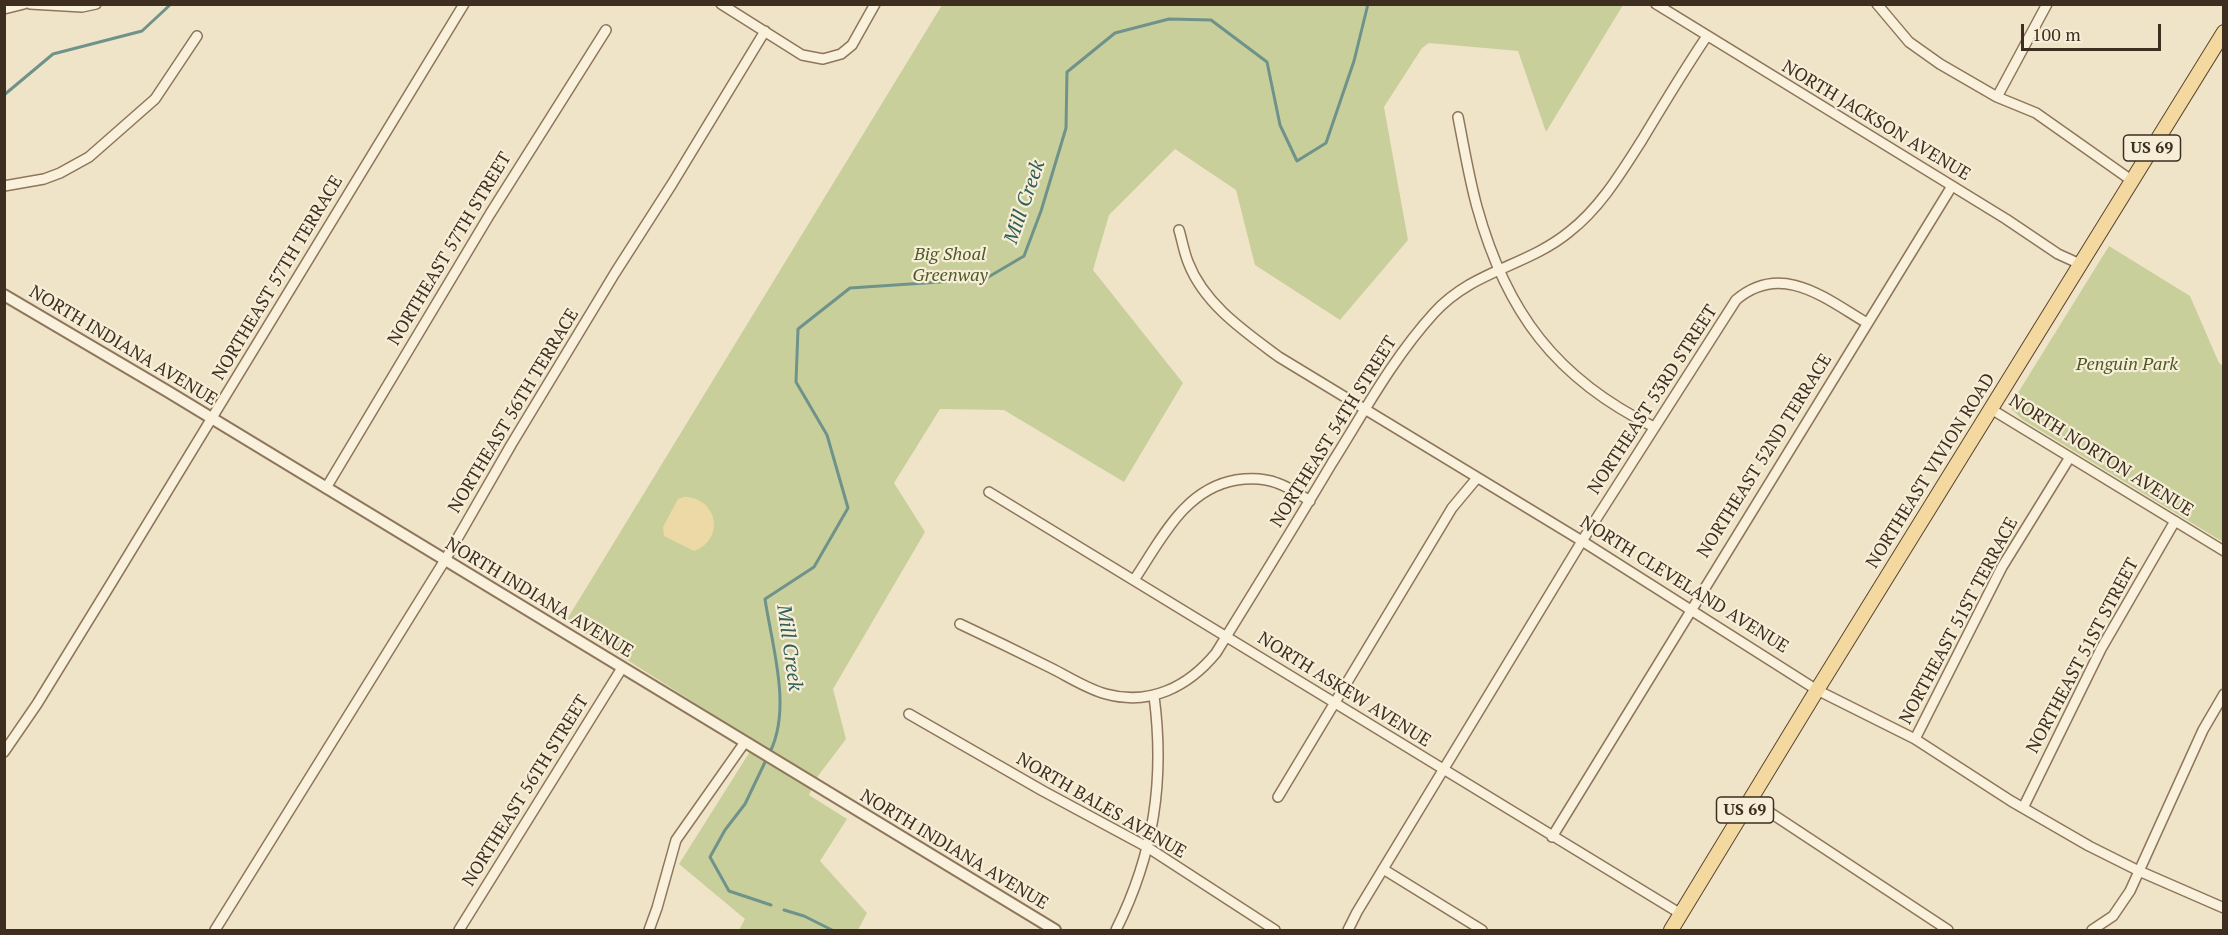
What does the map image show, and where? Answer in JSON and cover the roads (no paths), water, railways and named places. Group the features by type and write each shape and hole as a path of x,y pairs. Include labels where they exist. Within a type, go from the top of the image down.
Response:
{"main road":[{"name":"NORTHEAST VIVION ROAD","path":"1671,930 2223,32"}],"street":[{"path":"4,9 24,4"},
{"path":"30,4 82,7 96,4"},
{"name":"NORTHEAST 57TH TERRACE","path":"4,752 49,685 464,4"},
{"path":"721,4 802,55 823,59 835,57 847,50 875,4"},
{"name":"NORTH JACKSON AVENUE","path":"1656,4 2058,254 2080,264"},
{"path":"1877,4 1893,25 1920,50 1968,82 2036,113 2131,180"},
{"path":"1997,97 2047,4"},
{"name":"NORTHEAST 57TH STREET","path":"326,488 490,214 606,30"},
{"name":"NORTHEAST 56TH TERRACE","path":"214,930 445,560 602,294 765,31"},
{"path":"4,186 44,179 89,157 154,99 197,36"},
{"name":"NORTHEAST 54TH STREET","path":"1154,696 1185,682 1216,653 1394,363 1435,312 1464,287 1498,269 1543,250 1572,230 1590,213 1620,174 1707,36"},
{"path":"1458,117 1476,206 1498,269 1532,331 1563,365 1598,394 1654,427"},
{"name":"NORTHEAST 52ND TERRACE","path":"1552,837 1952,186"},
{"name":"NORTH CLEVELAND AVENUE","path":"1179,230 1188,262 1214,303 1279,357 1582,541 1817,690 1915,739 2023,808 2088,846 2223,908"},
{"name":"NORTHEAST 53RD STREET","path":"1348,930 1356,912 1582,541 1736,300 1748,291 1773,283 1800,285 1867,323"},
{"name":"NORTH INDIANA AVENUE","path":"4,295 212,418 1055,930"},
{"name":"NORTH NORTON AVENUE","path":"1991,408 2223,551"},
{"name":"NORTHEAST 51ST TERRACE","path":"1915,739 2002,567 2070,457"},
{"path":"1278,797 1452,508 1477,478"},
{"path":"1134,580 1186,506 1206,490 1217,485 1242,479 1262,479 1288,488 1310,501"},
{"name":"NORTH ASKEW AVENUE","path":"989,492 1681,914"},
{"name":"NORTHEAST 51ST STREET","path":"2023,808 2102,649 2175,521"},
{"path":"960,624 1096,690 1134,698 1154,696 1158,723 1159,784 1153,823 1130,904 1116,930"},
{"name":"NORTHEAST 56TH STREET","path":"459,930 622,668"},
{"path":"2092,930 2113,916 2123,904 2203,730 2223,694"},
{"name":"NORTH BALES AVENUE","path":"909,714 1043,791 1147,847 1275,930"},
{"path":"649,930 676,840 746,742"},
{"path":"1751,800 1948,930"},
{"path":"1383,869 1482,930"}],"waterway":[{"path":"4,95 53,54 142,31 171,4"},
{"name":"Mill Creek","path":"770,752 776,735 780,697 765,599 814,567 848,508 827,435 796,382 798,329 850,288 985,279 1024,256 1041,211 1066,128 1067,72 1115,33 1169,19 1211,20 1267,62 1280,125 1297,161 1326,143 1354,61 1368,4"},
{"name":"Mill Creek","path":"767,758 745,804 725,830 710,857 729,891 771,905"},
{"name":"Mill Creek","path":"784,910 804,916 832,930"}],"park label":[{"name":"Big Shoal Greenway","path":"950,265"},
{"name":"Penguin Park","path":"2127,365"}]}
